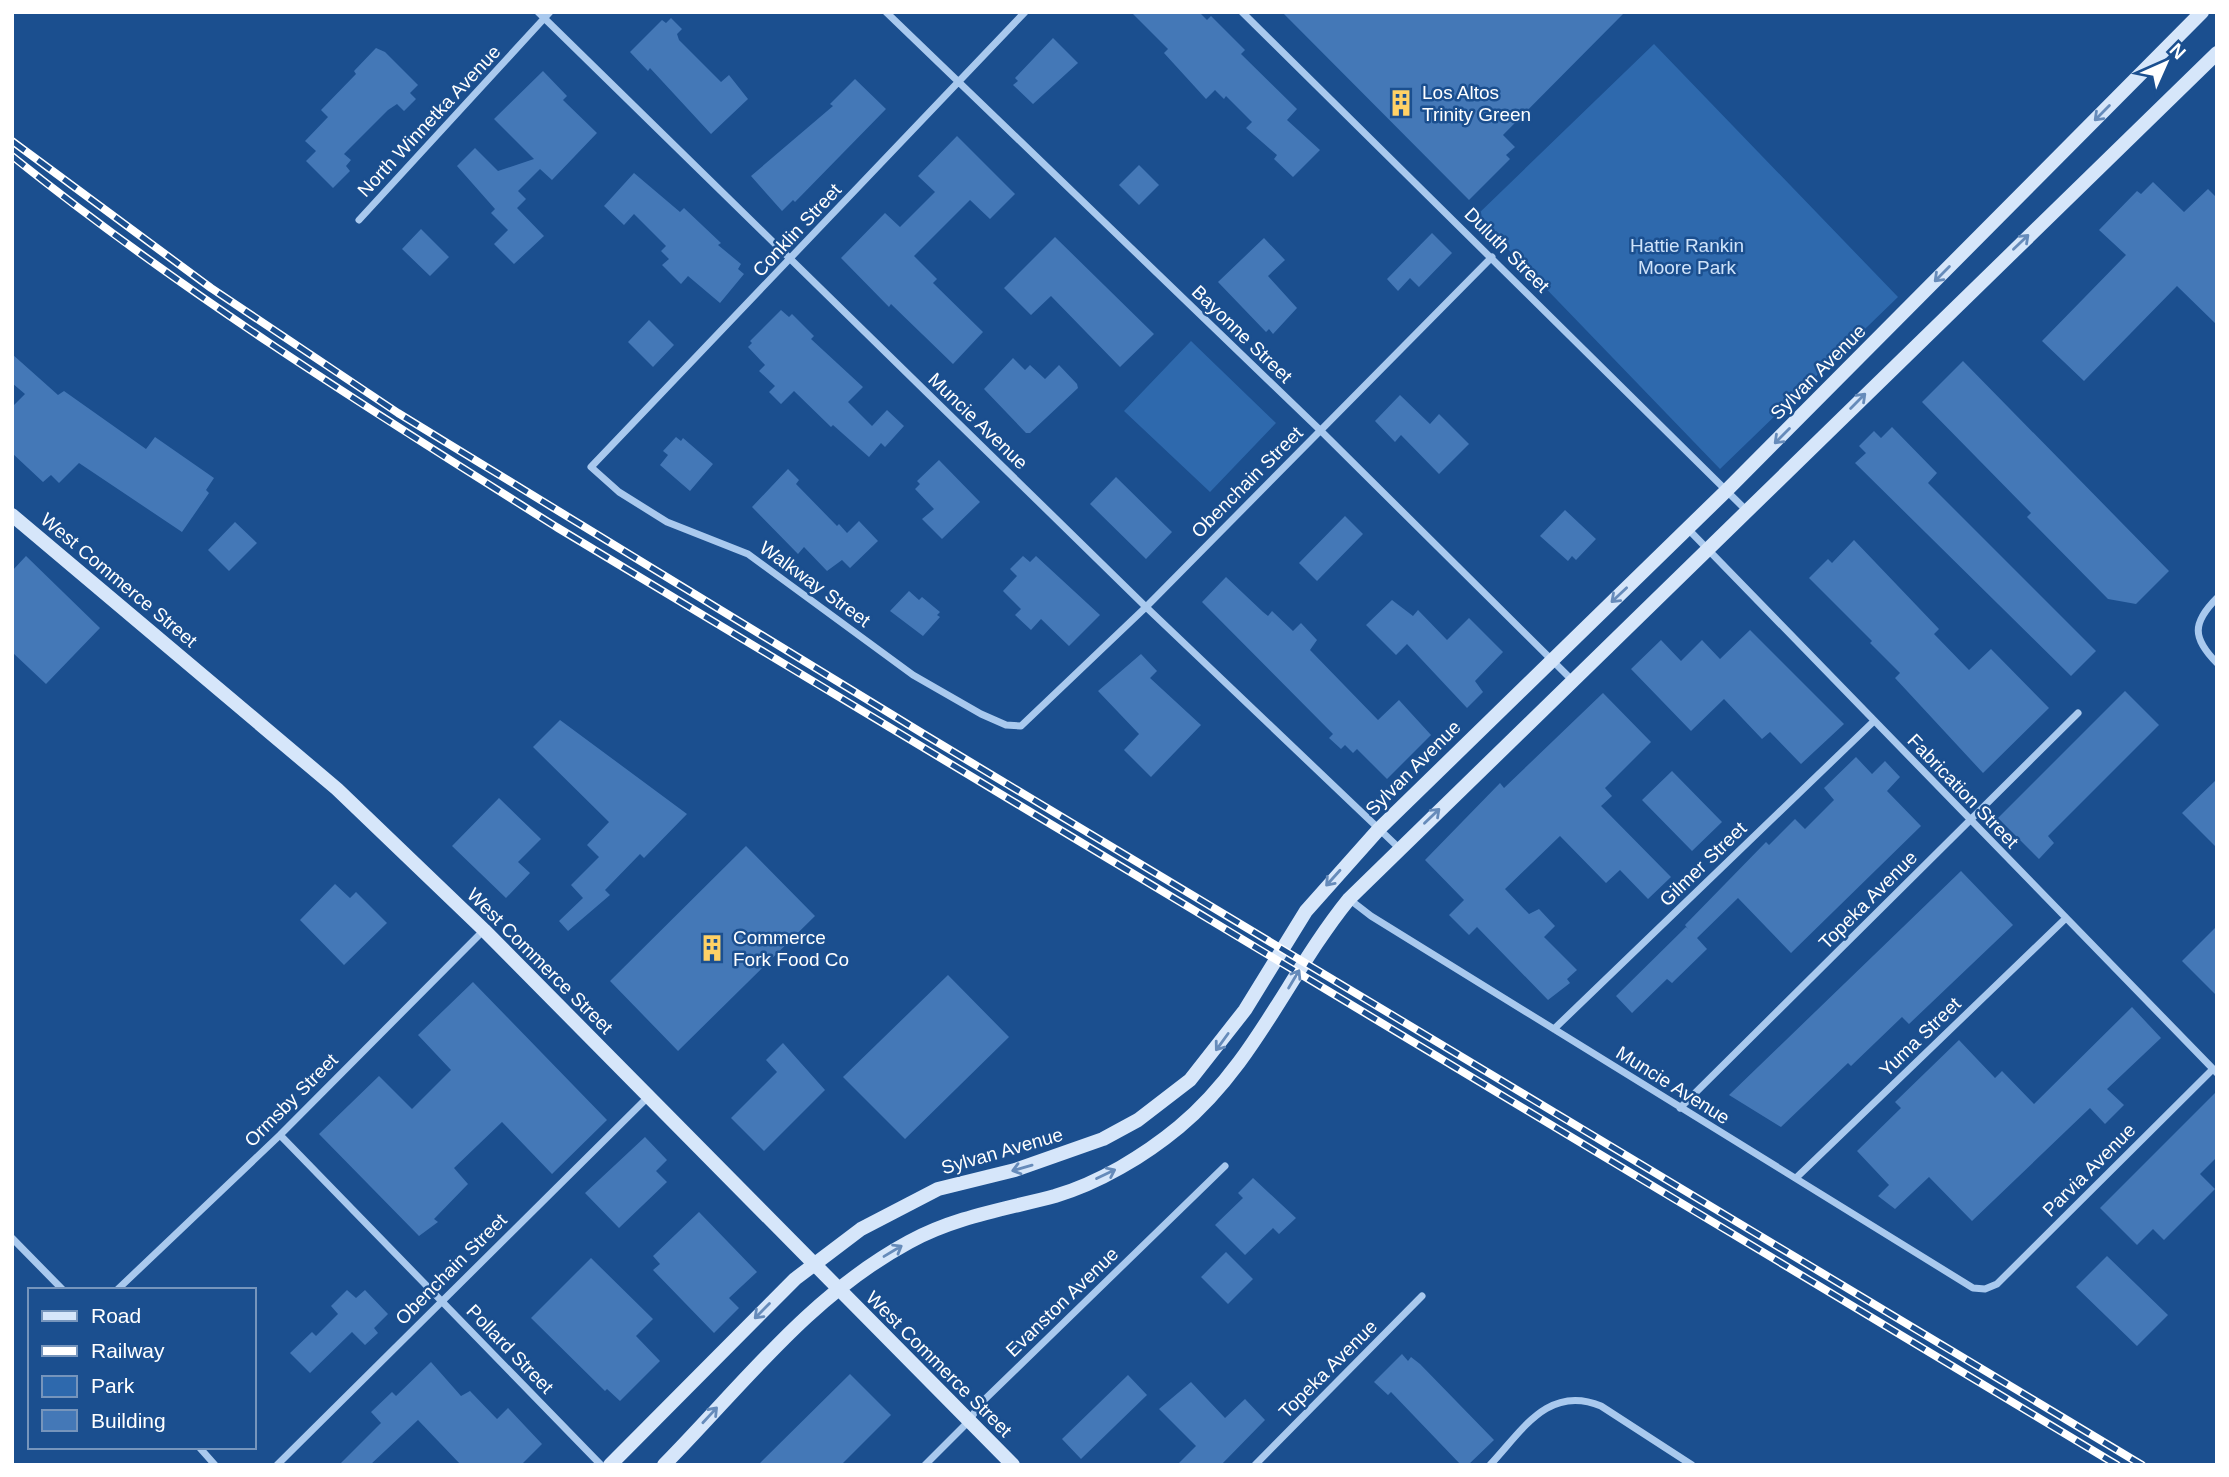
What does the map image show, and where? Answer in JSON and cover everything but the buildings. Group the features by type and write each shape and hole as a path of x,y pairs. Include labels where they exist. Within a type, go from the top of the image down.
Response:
{"main road":[{"name":"Sylvan Avenue","path":"610,1465 811,1264 861,1229 918,1198 1048,1160 1092,1144 1138,1120 1190,1080 1245,1010 1306,911 1379,829 1550,660 1688,530 2202,12"},
{"path":"664,1465 766,1355 836,1289 910,1241 968,1217 1058,1195 1121,1166 1179,1128 1234,1071 1318,939 1349,899 2217,53"},
{"name":"West Commerce Street","path":"12,515 337,789 484,930 811,1264 1013,1465"}],"street":[{"name":"Bayonne Street","path":"886,12 1320,430 1573,681"},
{"name":"Conklin Street","path":"591,467 792,260 957,81 1025,12"},
{"name":"Duluth Street","path":"1242,12 1748,511"},
{"name":"North Winnetka Avenue","path":"359,220 544,14"},
{"name":"Muncie Avenue","path":"544,14 1146,607 1399,848"},
{"name":"Obenchain Street","path":"1021,726 1146,607 1492,257"},
{"name":"Walkway Street","path":"591,467 620,492 667,522 748,554 913,675 981,714 1006,724 1021,726"},
{"name":"Fabrication Street","path":"1688,530 2215,1071"},
{"path":"2217,598 2205,610 2198,626 2198,640 2217,663"},
{"name":"Topeka Avenue","path":"1680,1108 2078,713"},
{"name":"Gilmer Street","path":"1554,1029 1874,721"},
{"name":"Muncie Avenue","path":"1349,899 1371,916 1973,1288 1985,1289"},
{"name":"Yuma Street","path":"1797,1178 2065,919"},
{"name":"Ormsby Street","path":"119,1288 280,1135 484,930"},
{"name":"Parvia Avenue","path":"1985,1289 1997,1284 2215,1071"},
{"name":"Obenchain Street","path":"277,1465 648,1097"},
{"name":"Pollard Street","path":"280,1135 601,1465"},
{"name":"Evanston Avenue","path":"925,1465 969,1421 980,1404 1225,1166"},
{"path":"12,1238 61,1288"},
{"name":"Topeka Avenue","path":"1255,1465 1422,1296"},
{"path":"1490,1465 1551,1404 1585,1399 1601,1406 1692,1465"},
{"path":"201,1449 215,1465"}],"green space":[{"name":"Hattie Rankin Moore Park","path":"1654,44 1898,297 1720,469 1476,216"},
{"path":"1191,341 1276,423 1210,492 1124,411"}],"railway":[{"path":"12,141 211,288 398,413 922,733 2142,1465"},
{"path":"12,156 77,207 211,303 349,395 558,528 2117,1465"}],"place":[{"name":"Los Altos Trinity Green","path":"1401,103"},
{"name":"Commerce Fork Food Co","path":"712,948"}]}
